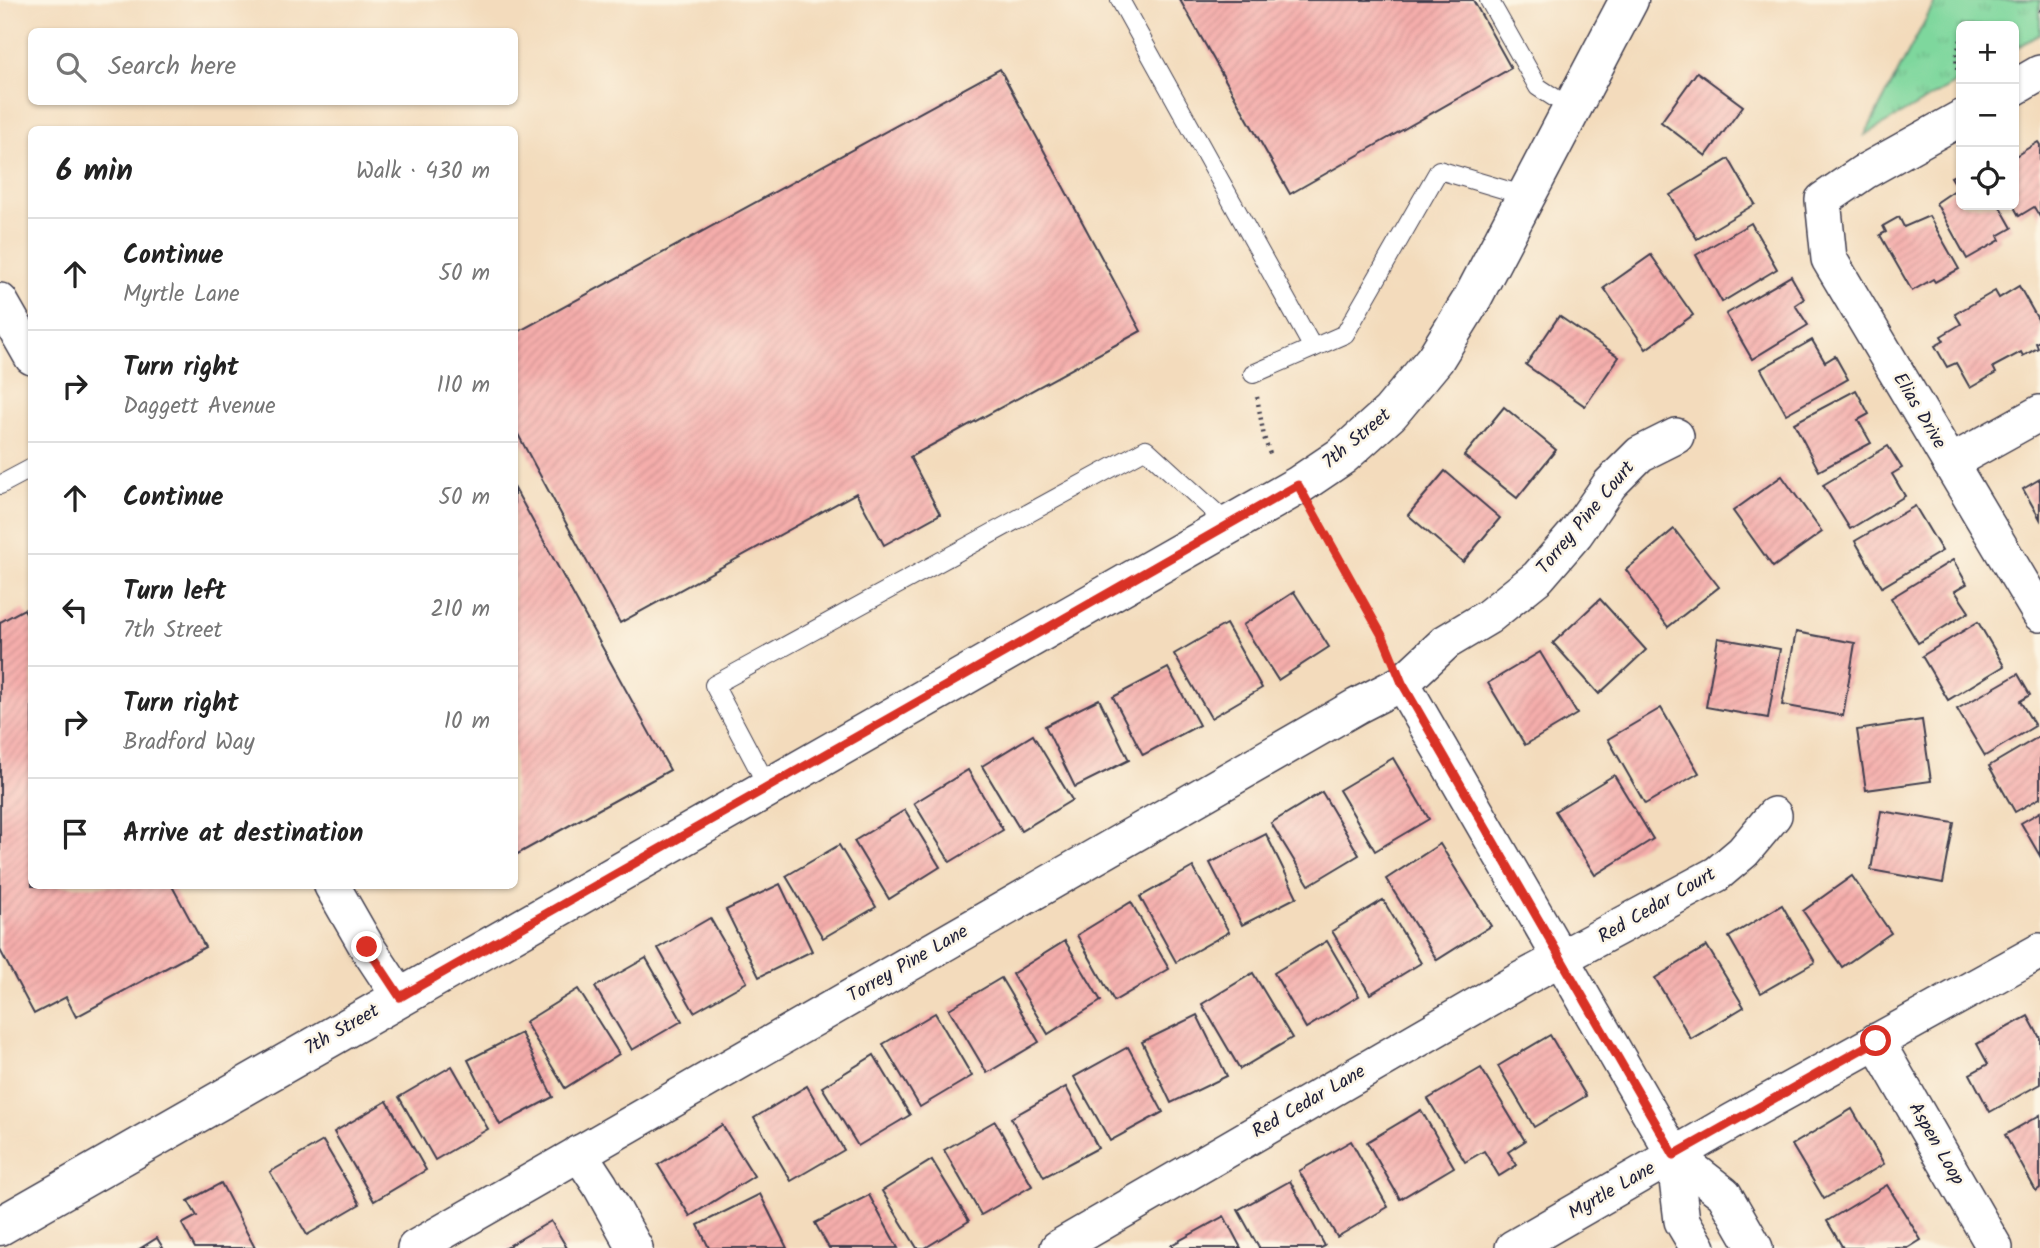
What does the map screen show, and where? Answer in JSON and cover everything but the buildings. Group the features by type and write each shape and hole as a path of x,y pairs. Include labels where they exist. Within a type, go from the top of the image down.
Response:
{"street":[{"name":"7th Street","path":"0,1226 1298,485 1342,456 1390,413 1435,359 1472,299 1629,0"},
{"path":"2019,85 2040,73"},
{"name":"Elias Drive","path":"1956,121 1864,172 1823,200 1829,259 2040,614"},
{"path":"0,301 28,350"},
{"path":"1950,463 2040,413"},
{"name":"Torrey Pine Court","path":"1402,683 1446,642 1488,617 1538,577 1576,533 1610,484 1640,454 1676,436"},
{"path":"1402,683 1674,1155 1724,1194 1755,1248"},
{"name":"Torrey Pine Lane","path":"415,1248 1345,713 1402,683"},
{"name":"Red Cedar Court","path":"1562,958 1717,874 1743,852 1774,816"},
{"path":"334,889 400,997"},
{"name":"Myrtle Lane","path":"1513,1248 1876,1041 2040,951"},
{"name":"Red Cedar Lane","path":"1058,1248 1562,958"},
{"name":"Aspen Loop","path":"1876,1041 1996,1248"},
{"path":"579,1153 635,1248"},
{"path":"1674,1155 1682,1221 1698,1248"}],"lane":[{"path":"1120,0 1313,348"},
{"path":"1489,0 1538,87 1572,109"},
{"path":"1254,374 1345,334 1439,170 1526,196"},
{"path":"768,787 714,685 1146,449 1228,524"},
{"path":"0,485 28,470"}],"path":[{"path":"1254,374 1264,437 1270,454"},
{"path":"1298,485 1384,639 1402,683"}],"green space":[{"path":"1936,0 2040,0 2040,34 2019,46 2019,21 1956,21 1956,83 1865,135"}],"route":[{"path":"367,947 400,997 1298,485 1384,639 1402,683 1674,1155 1876,1041"}]}
